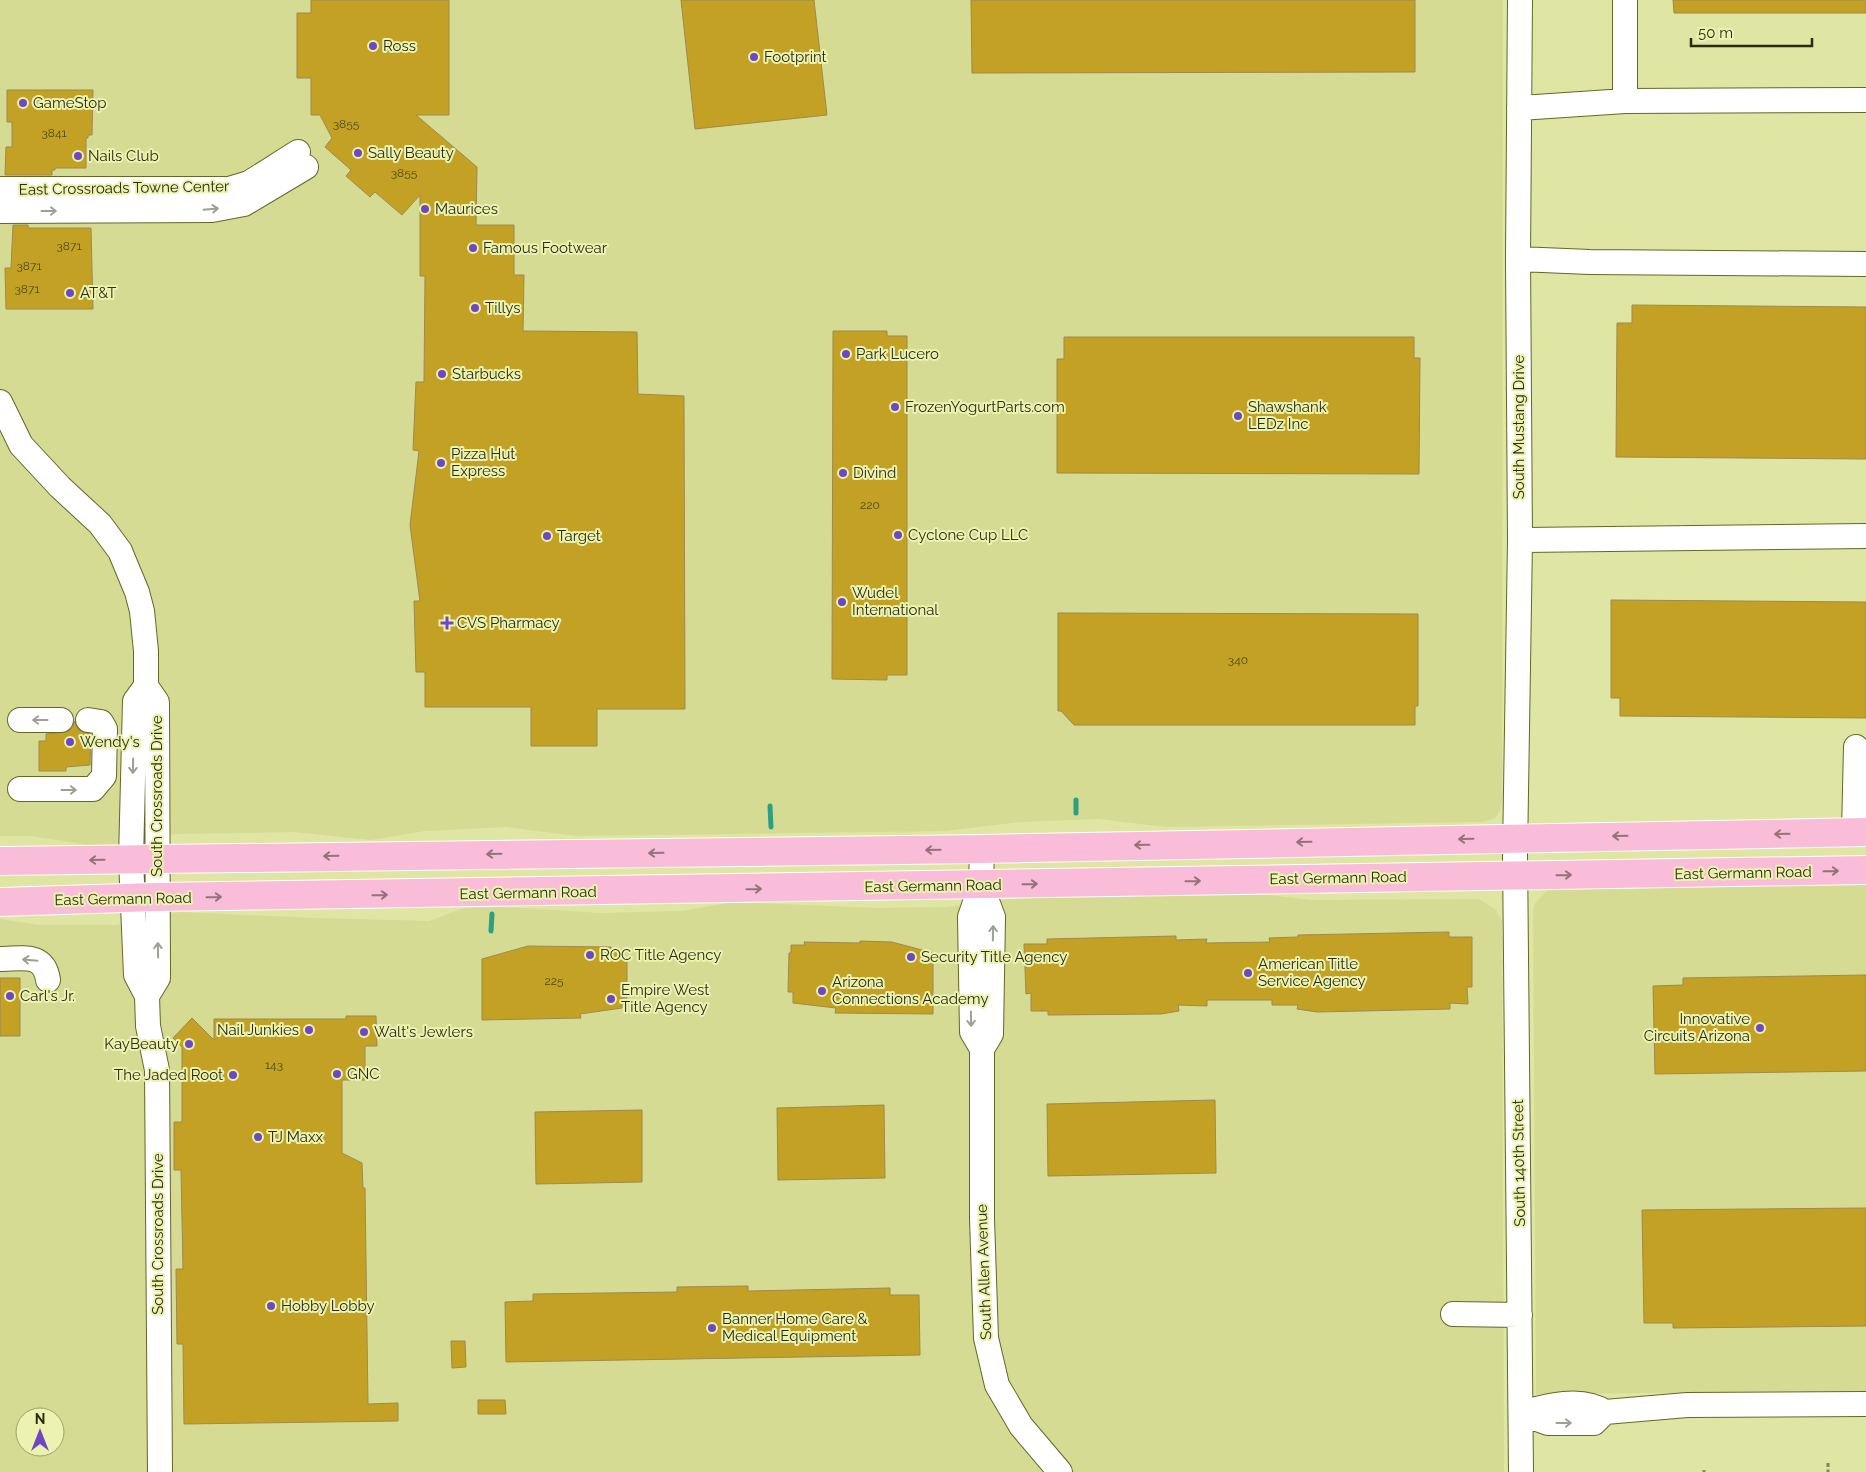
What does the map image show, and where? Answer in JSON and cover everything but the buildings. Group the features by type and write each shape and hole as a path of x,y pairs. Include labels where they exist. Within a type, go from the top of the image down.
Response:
{"main road":[{"name":"East Germann Road","path":"0,902 144,898 981,885 1515,856 1860,832"},
{"name":"East Germann Road","path":"0,861 982,849 1515,856 1866,870"}],"street":[{"name":"South Mustang Drive","path":"1515,856 1520,540 1518,260 1520,0"},
{"path":"1625,0 1625,101"},
{"path":"1519,108 1625,101 1866,100"},
{"name":"East Crossroads Towne Center","path":"0,189 229,189 249,183 302,159 244,204 212,210 0,211"},
{"path":"1518,260 1866,264"},
{"name":"South Crossroads Drive","path":"0,402 21,444 54,481 100,524 120,551 142,611 146,651 146,686 157,702 144,859 144,898 158,978 147,996 148,1026 157,1070 160,1472"},
{"path":"1520,540 1866,536"},
{"path":"20,720 61,720"},
{"path":"20,789 89,790 99,784 104,776 105,729 101,722 88,720"},
{"path":"1856,747 1860,832"},
{"name":"South Allen Avenue","path":"982,849 981,885 993,917 990,1034 982,1050 982,1220 986,1338 997,1385 1021,1426 1060,1472"},
{"name":"South 140th Street","path":"1515,856 1521,1472"},
{"path":"0,959 34,959 42,962 46,969 48,980"},
{"path":"1453,1314 1520,1315"},
{"path":"1521,1413 1548,1423 1594,1423 1605,1412 1687,1405 1866,1404"}],"path":[{"path":"1828,1464 1828,1472"}],"shaded area":[{"path":"0,0 1503,0 1502,799 1500,811 1495,818 1483,822 1167,827 1098,819 1020,822 944,831 576,836 507,827 424,831 371,840 294,832 176,834 116,844 88,845 31,836 0,836"},
{"path":"1866,884 1866,1391 1536,1394 1533,909 1535,903 1547,891 1557,889"},
{"path":"1258,894 1313,900 1479,899 1496,910 1502,921 1504,1472 0,1472 0,919 39,925 115,925 180,912 429,921 464,908 503,907 601,913 682,911 733,902 876,908 947,907 1018,898"}],"waterway":[{"path":"1076,800 1076,813"},
{"path":"770,806 771,827"},
{"path":"491,931 492,914"}],"place":[{"name":"Ross","path":"373,46"},
{"name":"Footprint","path":"754,57"},
{"name":"GameStop","path":"23,103"},
{"name":"Sally Beauty","path":"358,153"},
{"name":"Nails Club","path":"78,156"},
{"name":"Maurices","path":"425,209"},
{"name":"Famous Footwear","path":"473,248"},
{"name":"AT&T","path":"70,293"},
{"name":"Tillys","path":"475,308"},
{"name":"Park Lucero","path":"846,354"},
{"name":"Starbucks","path":"442,374"},
{"name":"FrozenYogurtParts.com","path":"895,407"},
{"name":"Shawshank LEDz Inc","path":"1238,416"},
{"name":"Pizza Hut Express","path":"441,463"},
{"name":"Divind","path":"843,473"},
{"name":"Cyclone Cup LLC","path":"898,535"},
{"name":"Target","path":"547,536"},
{"name":"Wudel International","path":"842,602"},
{"name":"CVS Pharmacy","path":"447,623"},
{"name":"Wendy's","path":"70,742"},
{"name":"ROC Title Agency","path":"590,955"},
{"name":"Security Title Agency","path":"911,957"},
{"name":"American Title Service Agency","path":"1248,973"},
{"name":"Arizona Connections Academy","path":"822,991"},
{"name":"Carl's Jr.","path":"10,996"},
{"name":"Empire West Title Agency","path":"611,999"},
{"name":"Innovative Circuits Arizona","path":"1760,1028"},
{"name":"Nail Junkies","path":"309,1030"},
{"name":"Walt's Jewlers","path":"364,1032"},
{"name":"KayBeauty","path":"189,1044"},
{"name":"GNC","path":"337,1074"},
{"name":"The Jaded Root","path":"233,1075"},
{"name":"TJ Maxx","path":"258,1137"},
{"name":"Hobby Lobby","path":"271,1306"},
{"name":"Banner Home Care & Medical Equipment","path":"712,1328"}]}
